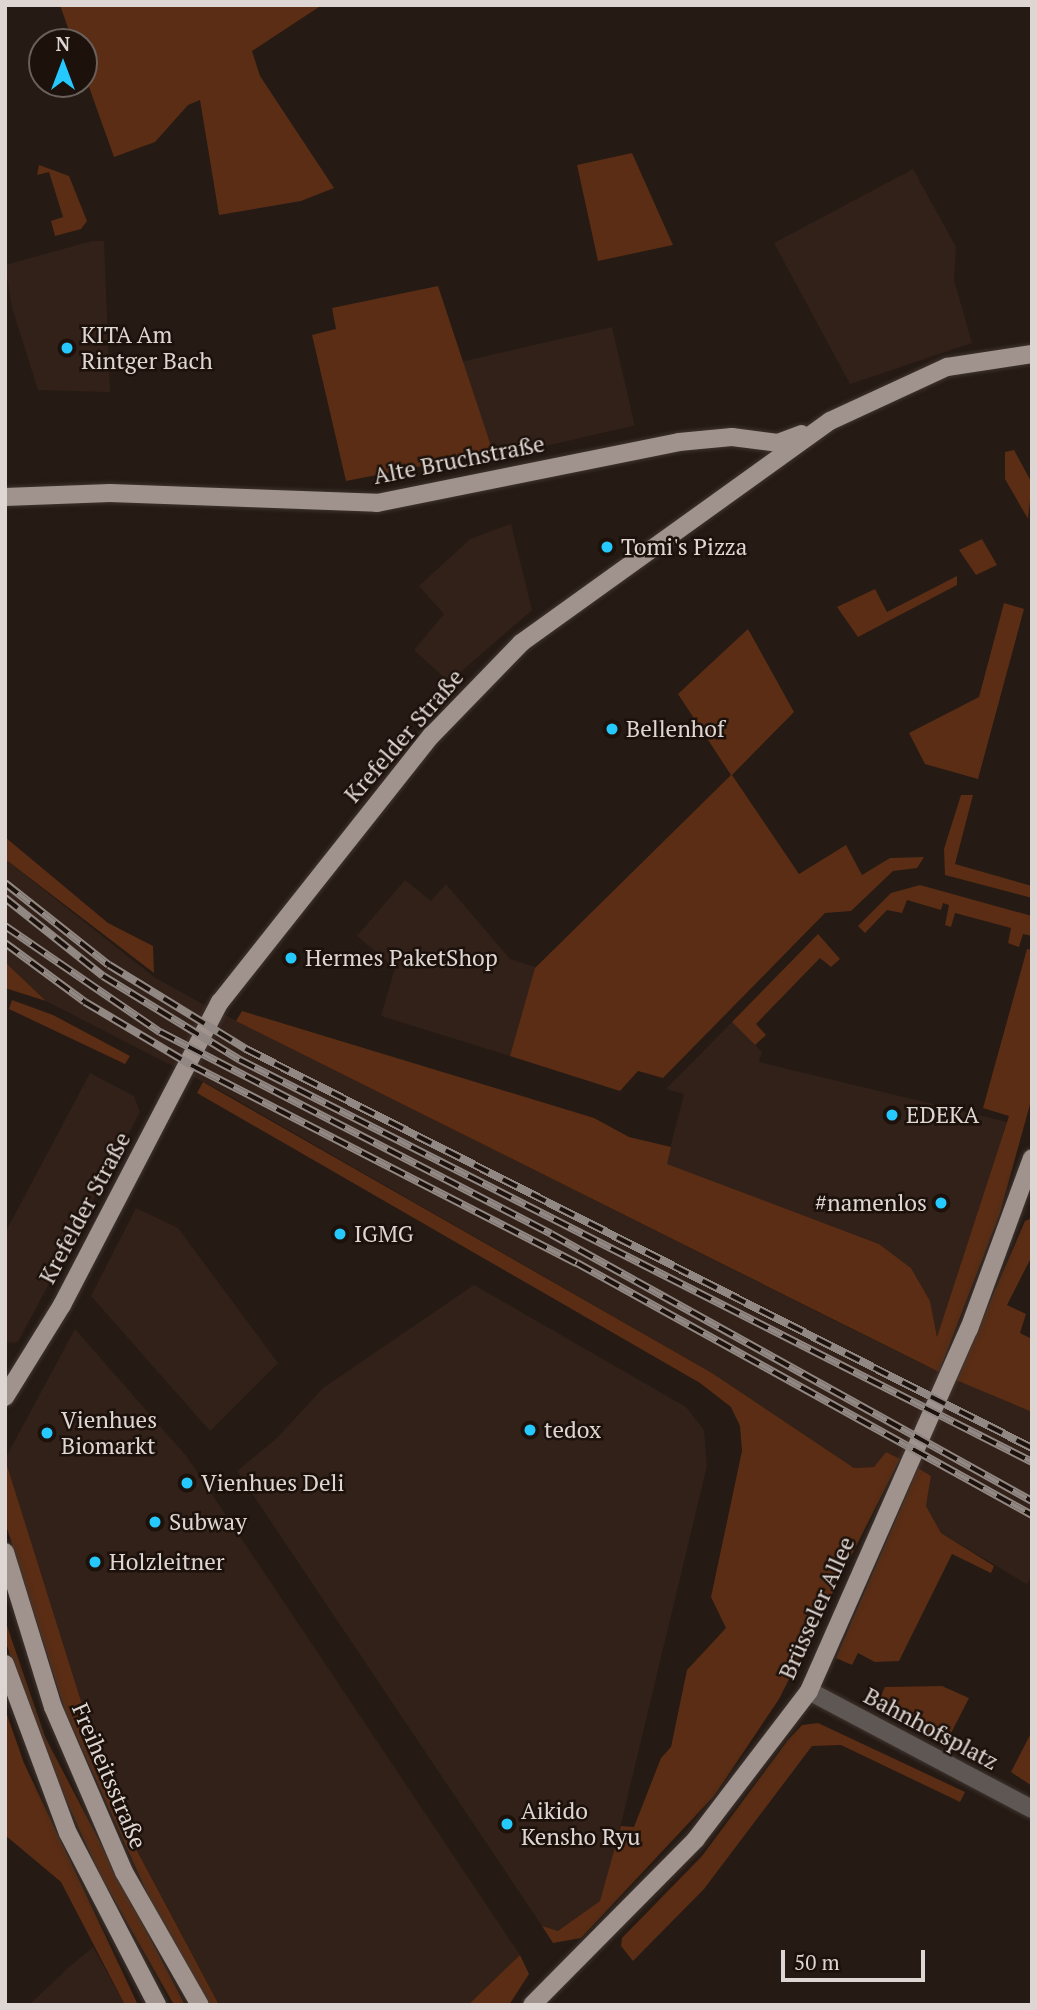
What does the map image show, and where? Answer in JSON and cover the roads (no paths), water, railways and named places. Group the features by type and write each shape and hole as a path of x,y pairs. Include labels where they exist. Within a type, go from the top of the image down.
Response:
{"main road":[{"name":"Krefelder Straße","path":"5,1397 13,1375 220,1002 432,735 521,643 830,421 947,367 1032,354"},
{"name":"Alte Bruchstraße","path":"5,496 110,493 377,503 679,442 732,437 778,443 830,421"},
{"name":"Brüsseler Allee","path":"532,2005 696,1839 810,1690 969,1328 1032,1158"},
{"name":"Freiheitsstraße","path":"5,1552 53,1707 107,1834 200,2005"},
{"path":"5,1664 68,1833 157,2005"}],"street":[{"name":"Bahnhofsplatz","path":"810,1690 1032,1809"}],"railway":[{"path":"5,883 109,965 246,1049 1032,1448"},
{"path":"5,898 103,976 240,1060 1032,1462"},
{"path":"5,926 160,1032 551,1234 1032,1501"},
{"path":"5,943 85,1002 191,1065 577,1263 1032,1515"}],"place":[{"name":"KITA Am Rintger Bach","path":"67,348"},
{"name":"Tomi's Pizza","path":"607,547"},
{"name":"Bellenhof","path":"612,729"},
{"name":"Hermes PaketShop","path":"291,958"},
{"name":"EDEKA","path":"892,1115"},
{"name":"#namenlos","path":"941,1203"},
{"name":"IGMG","path":"340,1234"},
{"name":"tedox","path":"530,1430"},
{"name":"Vienhues Biomarkt","path":"47,1433"},
{"name":"Vienhues Deli","path":"187,1483"},
{"name":"Subway","path":"155,1522"},
{"name":"Holzleitner","path":"95,1562"},
{"name":"Aikido Kensho Ryu","path":"507,1824"}]}
